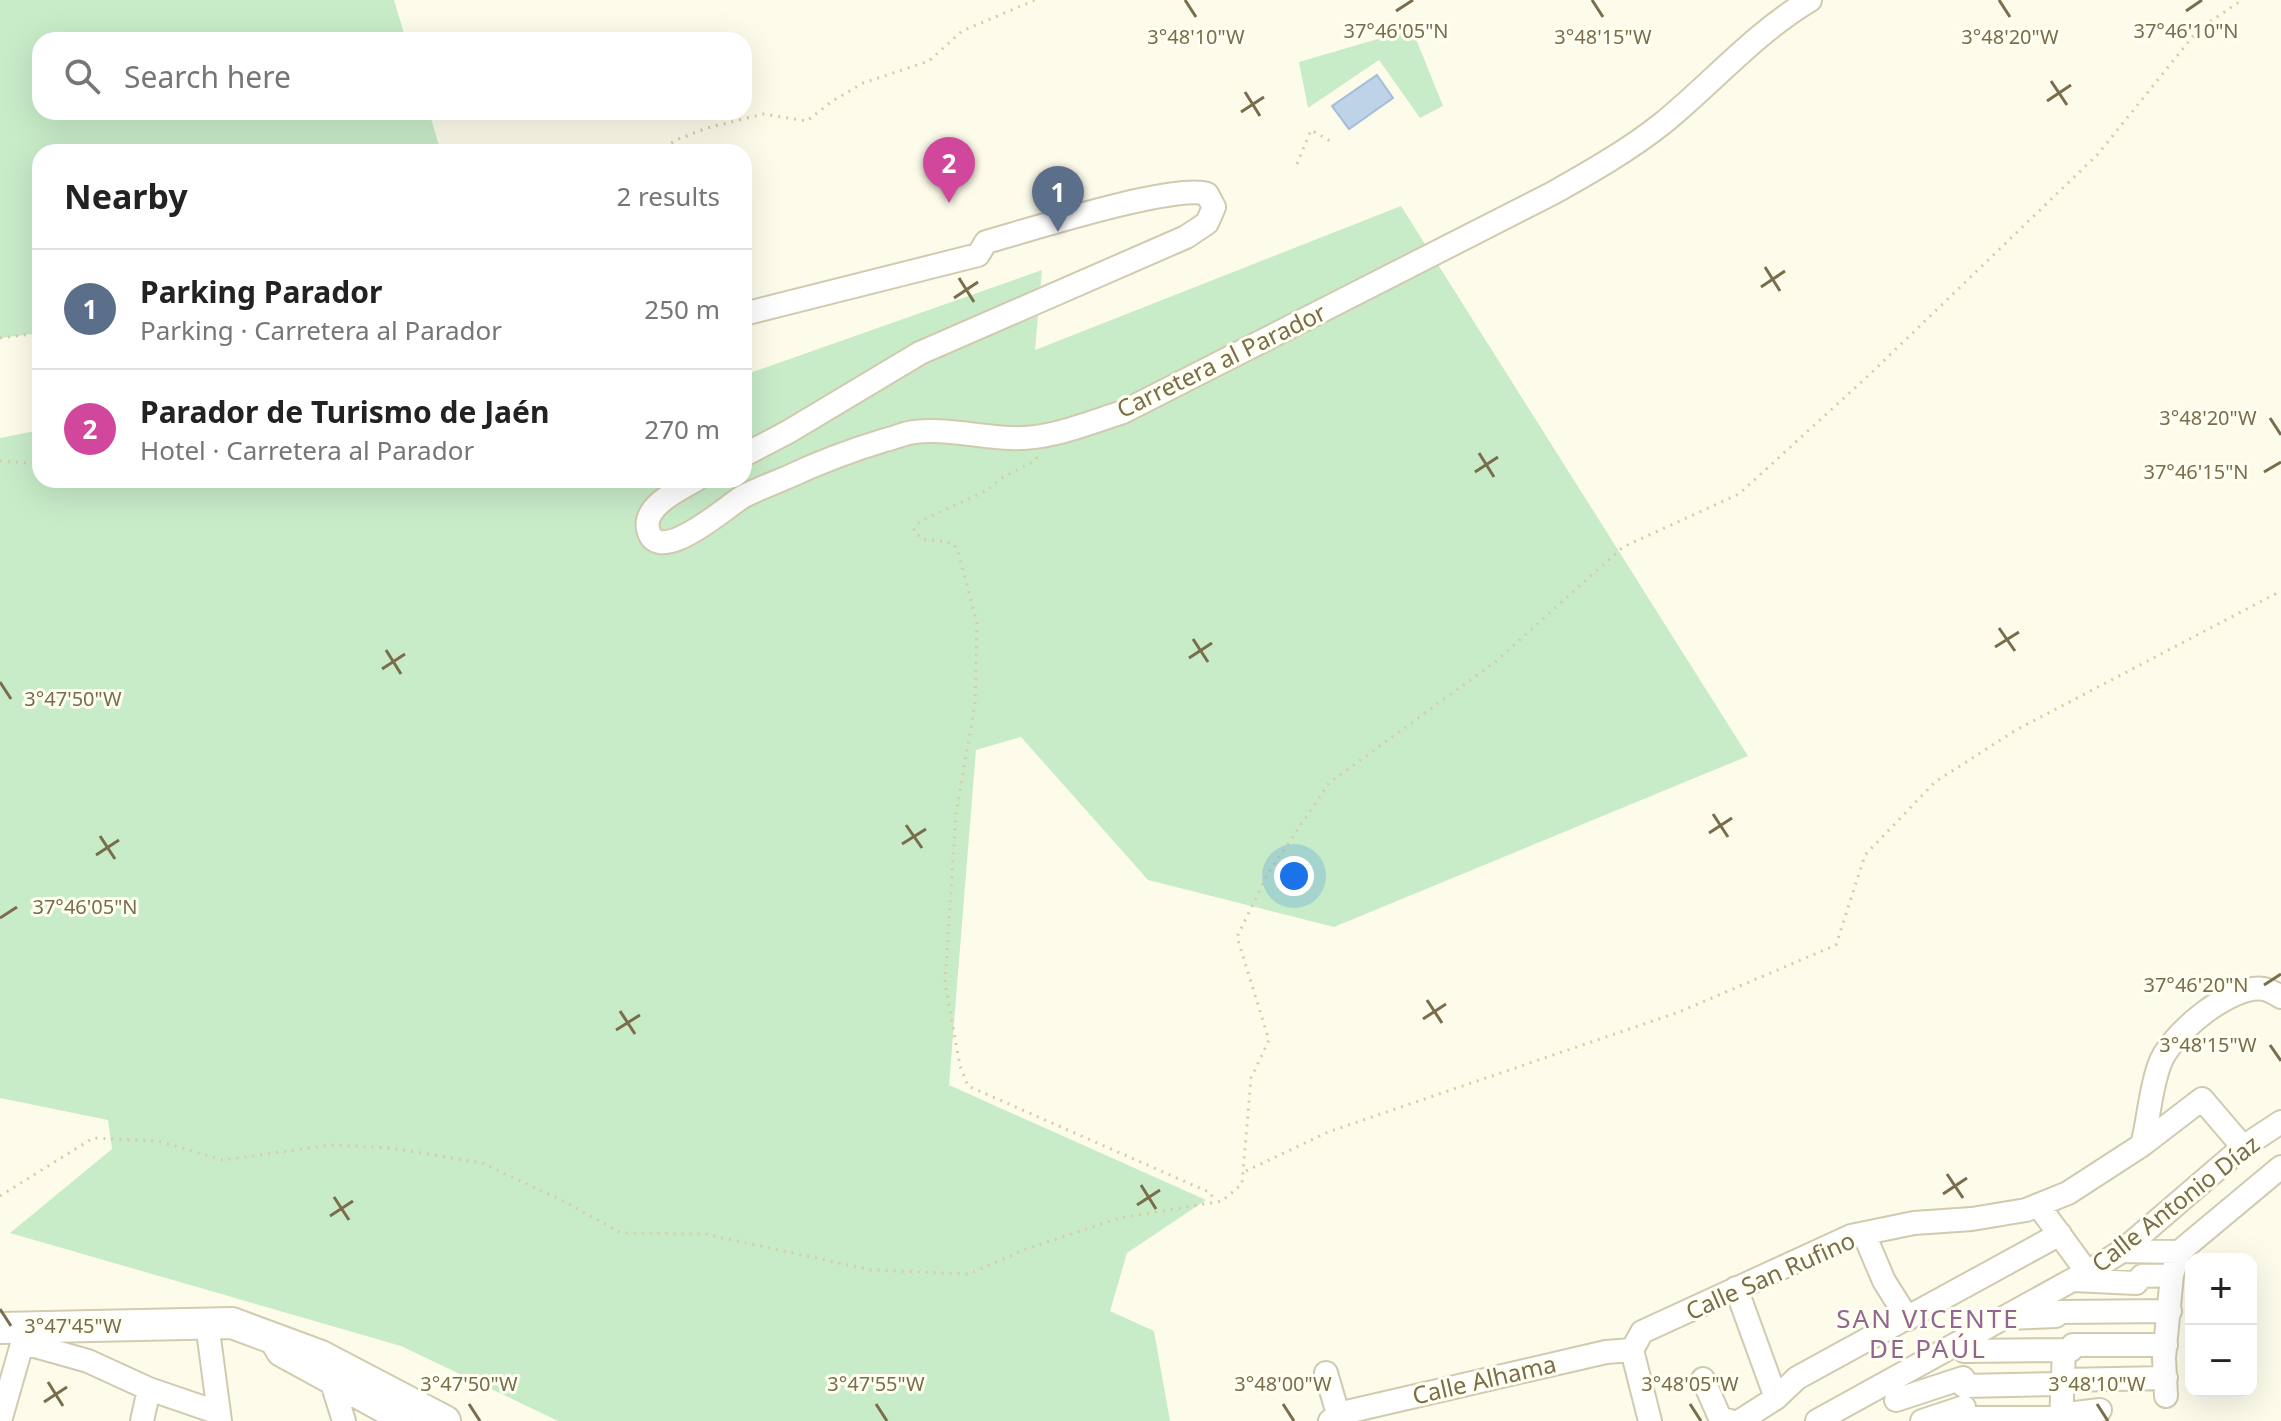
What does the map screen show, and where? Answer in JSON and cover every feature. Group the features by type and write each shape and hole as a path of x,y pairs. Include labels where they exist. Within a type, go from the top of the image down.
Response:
{"main road":[{"path":"17,1333 232,1323 321,1356 445,1421"}],"street":[{"name":"Carretera al Parador","path":"680,488 649,516 648,528 652,536 661,541 675,541 688,536 742,497 840,454 914,432 964,432 1014,438 1062,432 1123,412 1613,160 1663,123 1766,31 1810,0"},
{"path":"752,312 978,255 986,242 1160,197 1197,191 1207,194 1214,207 1207,223 1186,237 920,353 752,451"},
{"path":"2142,1145 2159,1065 2172,1040 2203,1013 2230,997 2262,988 2281,997"},
{"name":"Calle San Rufino","path":"1632,1350 1642,1332 1851,1236 1914,1223 1972,1219 2026,1210 2068,1193 2142,1145 2202,1099 2243,1147"},
{"name":"Calle Antonio Díaz","path":"1817,1421 1964,1345 2001,1318 2122,1251 2243,1147 2281,1122"},
{"path":"1922,1421 1964,1402 2062,1382 2166,1387 2172,1275 2179,1252 2281,1167"},
{"path":"2038,1205 2060,1234 2080,1276 2136,1283 2142,1276 2172,1275"},
{"path":"1864,1234 1884,1281 1908,1319"},
{"path":"1740,1421 1776,1398 1797,1378 2060,1234"},
{"path":"2122,1251 2179,1252"},
{"path":"1736,1288 1776,1398"},
{"path":"2001,1318 2056,1316 2057,1312 2170,1311"},
{"path":"0,1421 17,1333 219,1417 207,1323"},
{"path":"268,1337 279,1354 401,1421"},
{"path":"1964,1402 1964,1345 2068,1348 2166,1345"},
{"path":"2062,1420 2062,1382 2068,1348"},
{"path":"1632,1350 1650,1421"},
{"name":"Calle Alhama","path":"1334,1417 1606,1352 1632,1350"},
{"path":"1326,1373 1334,1417"},
{"path":"1703,1379 1720,1418 1730,1421"},
{"path":"332,1383 344,1421"},
{"path":"142,1421 149,1389"},
{"path":"1400,1399 1406,1421"},
{"path":"1896,1400 1964,1402 2062,1420 2075,1413 2100,1410"}],"path":[{"path":"752,117 763,114 807,121 863,83 929,61 962,31 1035,0"},
{"path":"0,1196 93,1138 158,1141 223,1160 331,1145 391,1148 482,1163 563,1201 621,1233 705,1234 871,1270 969,1274 1026,1249 1120,1218 1222,1201 1242,1184 1251,1078 1269,1040 1237,937 1267,875 1329,783 1495,662 1623,547 1739,494 1868,376 2098,154 2198,30 2242,0"},
{"path":"670,144 707,128 739,120"},
{"path":"1297,164 1311,130 1334,143"},
{"path":"0,338 32,334"},
{"path":"1044,434 1036,460 1000,479 988,490 920,521 914,530 922,539 953,543 958,551 977,623 975,704 956,814 945,983 960,1066 968,1086 1211,1193 1214,1202"},
{"path":"0,461 32,463"},
{"path":"1244,1172 1328,1132 1679,1012 1836,945 1865,855 1935,782 2016,730 2281,591"}],"green space":[{"path":"0,0 394,0 404,32 32,32 32,120 431,120 439,144 32,144 32,334 0,338"},
{"path":"1412,29 1443,106 1420,118 1379,60 1308,108 1299,62"},
{"path":"1401,206 1748,756 1334,927 1148,880 1021,737 976,750 949,1085 1206,1200 1127,1253 1110,1311 1154,1331 1170,1421 558,1421 401,1346 10,1233 112,1149 108,1120 0,1098 0,438 32,432 32,488 752,488 752,372 1042,270 1035,350"}],"water":[{"path":"1377,75 1393,98 1349,129 1332,106"}],"place":[{"name":"Parador de Turismo de Jaén","path":"949,203"},
{"name":"Parking Parador","path":"1058,232"}],"district":[{"name":"SAN VICENTE DE PAÚL","path":"1928,1333"}]}
